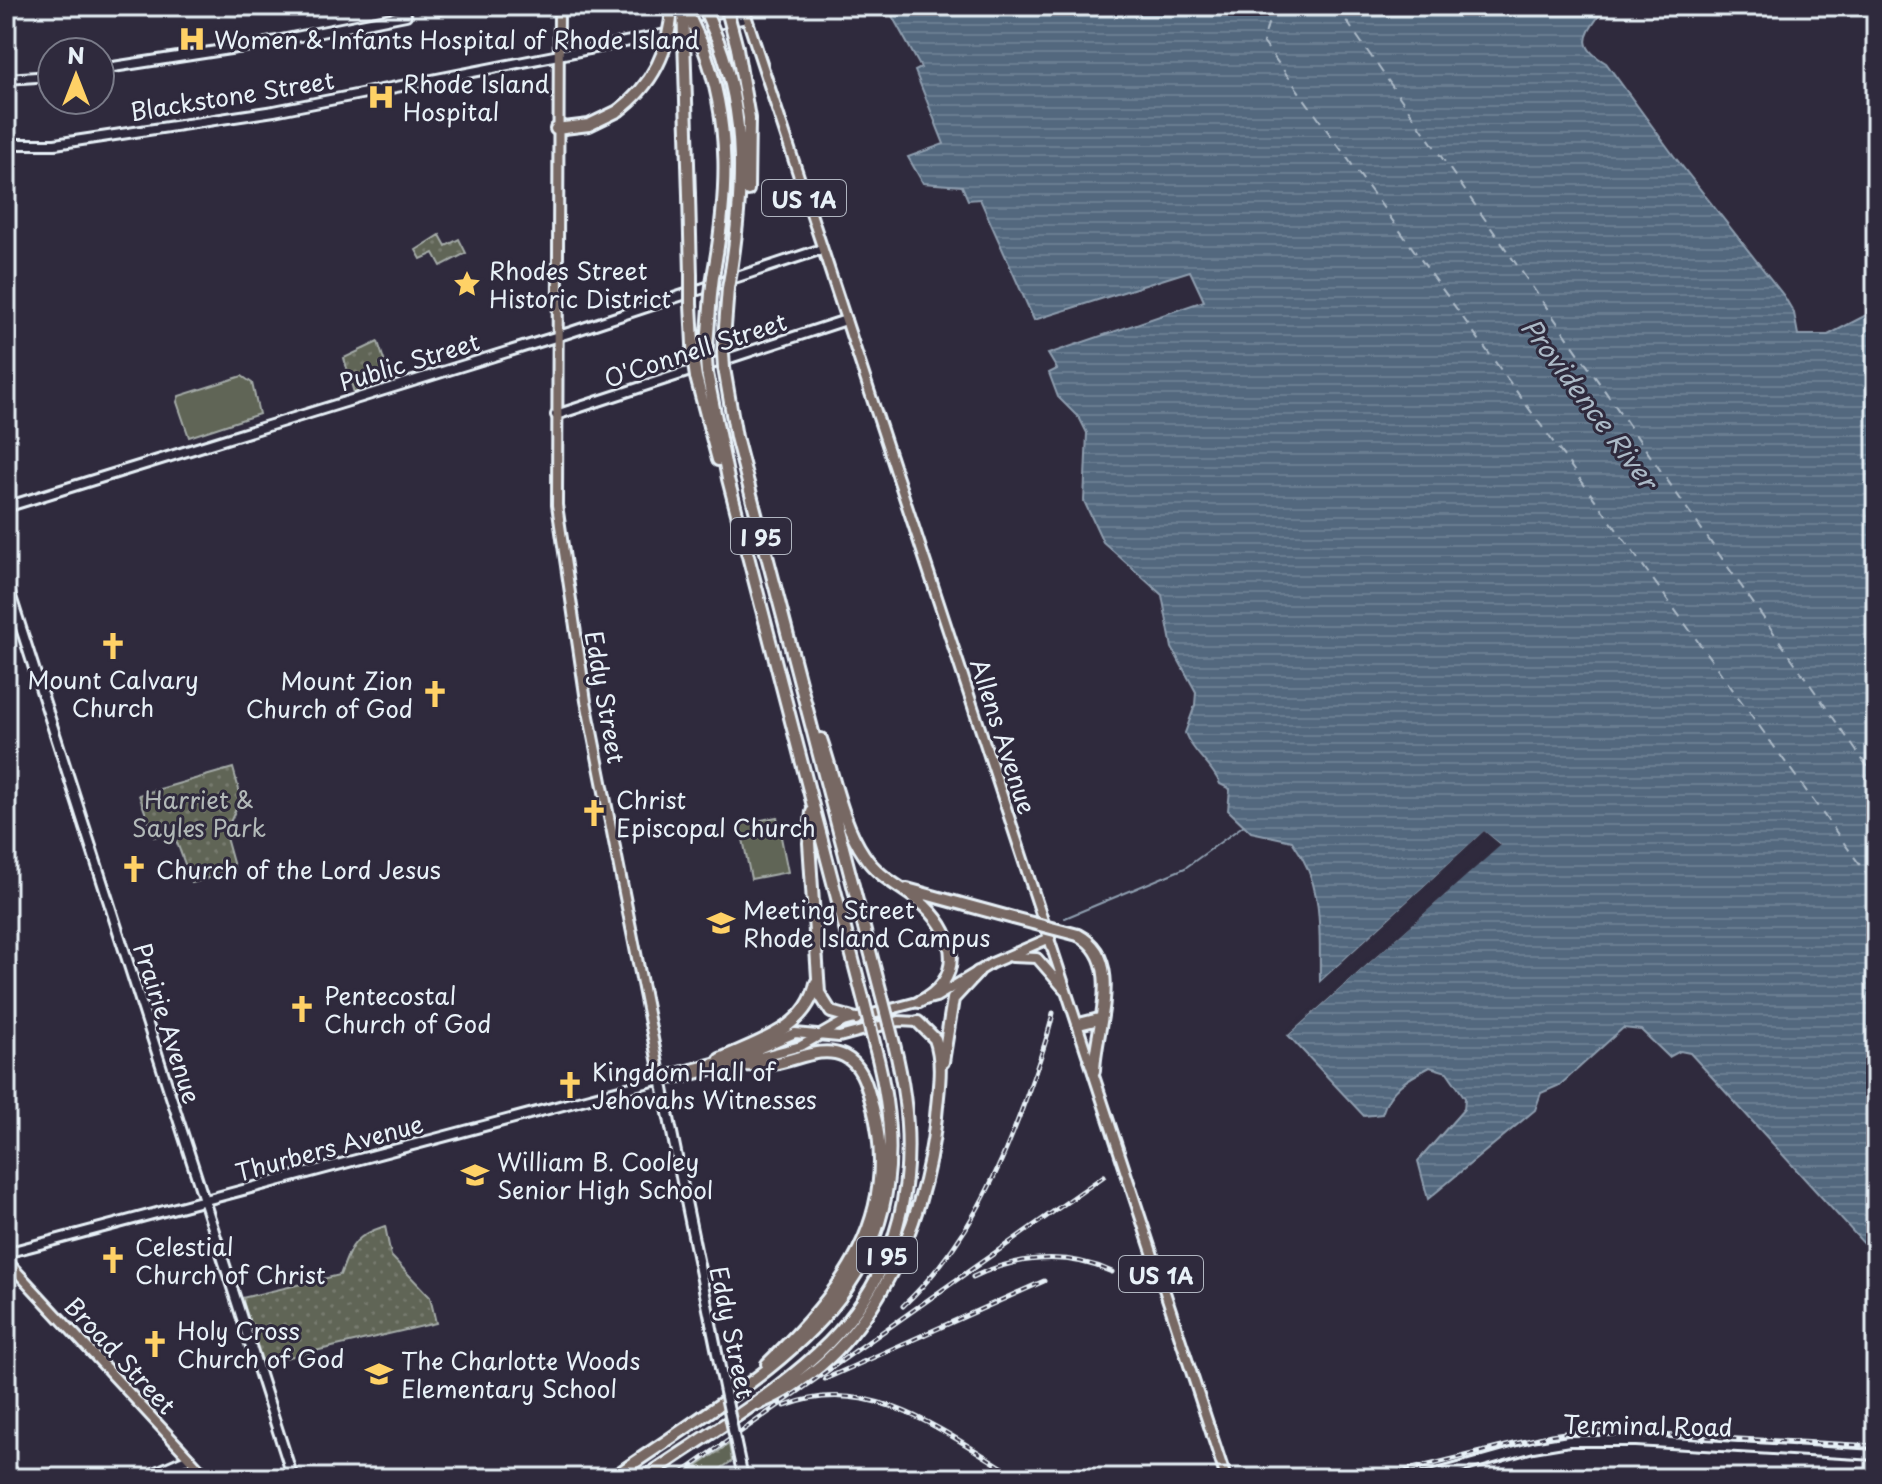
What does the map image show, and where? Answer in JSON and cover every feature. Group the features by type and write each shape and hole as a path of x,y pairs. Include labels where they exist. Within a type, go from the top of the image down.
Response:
{"highway":[{"path":"556,129 589,125 618,111 639,93 658,65 669,35 672,6"},
{"path":"726,6 748,106 751,152 748,186 739,227"},
{"path":"685,8 694,364 709,434 728,479"},
{"name":"I 95","path":"612,1478 793,1351 825,1320 851,1285 874,1238 888,1186 891,1143 887,1099 875,1047 728,479 707,373 711,294 725,207 727,163 719,100 702,44 685,8"},
{"name":"I 95","path":"644,1478 804,1366 835,1335 863,1300 888,1252 904,1199 909,1156 906,1101 894,1044 736,437 723,353 728,288 739,227 742,176 740,131 718,41 704,8"},
{"path":"810,715 857,844 871,865 887,880 932,913 948,943 951,965 947,980 934,995 919,1002"},
{"path":"812,805 809,843 819,993 826,1008 837,1015 856,1019"},
{"path":"887,880 919,893 1078,935 1095,948 1104,966 1105,989 1094,1071"},
{"path":"725,1062 798,1019 812,998 817,970"},
{"path":"742,1410 776,1396 822,1361 877,1297 908,1240 924,1197 952,1002 978,972"},
{"path":"1079,1024 1099,1019"},
{"path":"918,1022 935,1039 939,1080"},
{"path":"725,1062 776,1064 827,1052 848,1058 864,1077 881,1157 872,1216 843,1280 809,1323 739,1390"}],"main road":[{"name":"Eddy Street","path":"559,6 555,337 557,505 578,660 661,1079"},
{"name":"Allens Avenue","path":"743,6 1226,1478"},
{"name":"Thurbers Avenue","path":"819,1035 856,1019 942,995 999,959 1050,938"},
{"path":"999,959 1021,956 1037,958 1070,996"},
{"name":"Thurbers Avenue","path":"661,1079 675,1071 725,1062 792,1034 839,1037 899,1021 918,1022"},
{"name":"Broad Street","path":"6,1260 208,1478"}],"street":[{"path":"440,9 454,6"},
{"path":"116,67 256,45 406,15"},
{"name":"Blackstone Street","path":"6,144 40,146 274,111 747,18"},
{"path":"6,79 36,77"},
{"name":"Public Street","path":"6,507 555,337 822,249"},
{"name":"O'Connell Street","path":"556,415 846,320"},
{"name":"Prairie Avenue","path":"6,581 293,1478"},
{"name":"Thurbers Avenue","path":"6,1253 661,1079"},
{"name":"Eddy Street","path":"661,1079 743,1478"},
{"name":"Terminal Road","path":"1423,1478 1533,1447 1569,1441 1636,1441 1876,1455"},
{"path":"143,1478 189,1458"}],"green space":[{"path":"440,235 446,246 459,239 466,253 441,266 434,253 421,259 416,250"},
{"path":"378,342 391,381 354,393 344,358"},
{"path":"242,376 252,383 259,414 189,437 177,402 179,396"},
{"name":"Harriet & Sayles Park","path":"233,768 241,797 225,834 235,870 192,883 173,832 154,837 139,795"},
{"path":"777,817 788,872 751,879 740,824"},
{"path":"385,1226 391,1256 430,1297 436,1323 263,1363 242,1298 340,1275 347,1256 359,1238"},
{"path":"729,1444 732,1461 707,1478 680,1478"}],"water":[{"name":"Providence River","path":"893,6 1605,6 1589,30 1586,43 1589,49 1606,63 1674,156 1784,296 1794,313 1798,335 1828,335 1876,310 1876,1257 1690,1053 1680,1051 1669,1057 1641,1030 1623,1028 1560,1085 1541,1093 1535,1110 1428,1199 1418,1161 1464,1109 1465,1098 1447,1072 1430,1067 1422,1071 1395,1091 1382,1114 1364,1116 1288,1035 1500,844 1484,832 1320,982 1318,908 1303,858 1292,841 1251,832 1228,810 1230,789 1220,784 1188,740 1185,733 1195,705 1196,692 1172,648 1162,595 1103,542 1084,501 1087,433 1080,419 1058,397 1049,373 1057,369 1048,354 1204,301 1190,271 1034,320 980,199 968,200 962,186 923,183 908,157 944,144 915,71 921,68 891,14"}],"pier":[{"path":"1484,831 1501,845 1288,1035 1285,1033 1495,845 1484,837 1323,985 1317,985"}],"waterway":[{"path":"1065,918 1185,868 1244,825"}],"ferry route":[{"path":"1273,6 1263,42 1876,887"},
{"path":"1336,6 1876,779"}],"tunnel":[{"path":"406,15 440,9"}],"railway":[{"path":"903,1306 944,1260 990,1184 1025,1101 1053,1013"},
{"path":"675,1478 1104,1176"},
{"path":"973,1277 1007,1264 1042,1259 1077,1261 1112,1272"},
{"path":"825,1379 1044,1281"},
{"path":"785,1406 817,1398 848,1397 879,1403 937,1427 1019,1478"},
{"path":"1376,1478 1551,1435 1579,1431 1876,1446"}],"place":[{"name":"Women & Infants Hospital of Rhode Island","path":"192,39"},
{"name":"Rhode Island Hospital","path":"381,97"},
{"name":"Rhodes Street Historic District","path":"467,284"},
{"name":"Mount Calvary Church","path":"113,646"},
{"name":"Mount Zion Church of God","path":"435,694"},
{"name":"Christ Episcopal Church","path":"594,813"},
{"name":"Church of the Lord Jesus","path":"134,869"},
{"name":"Meeting Street Rhode Island Campus","path":"721,923"},
{"name":"Pentecostal Church of God","path":"302,1009"},
{"name":"Kingdom Hall of Jehovahs Witnesses","path":"570,1085"},
{"name":"William B. Cooley Senior High School","path":"475,1175"},
{"name":"Celestial Church of Christ","path":"113,1260"},
{"name":"Holy Cross Church of God","path":"155,1344"},
{"name":"The Charlotte Woods Elementary School","path":"379,1374"}]}
